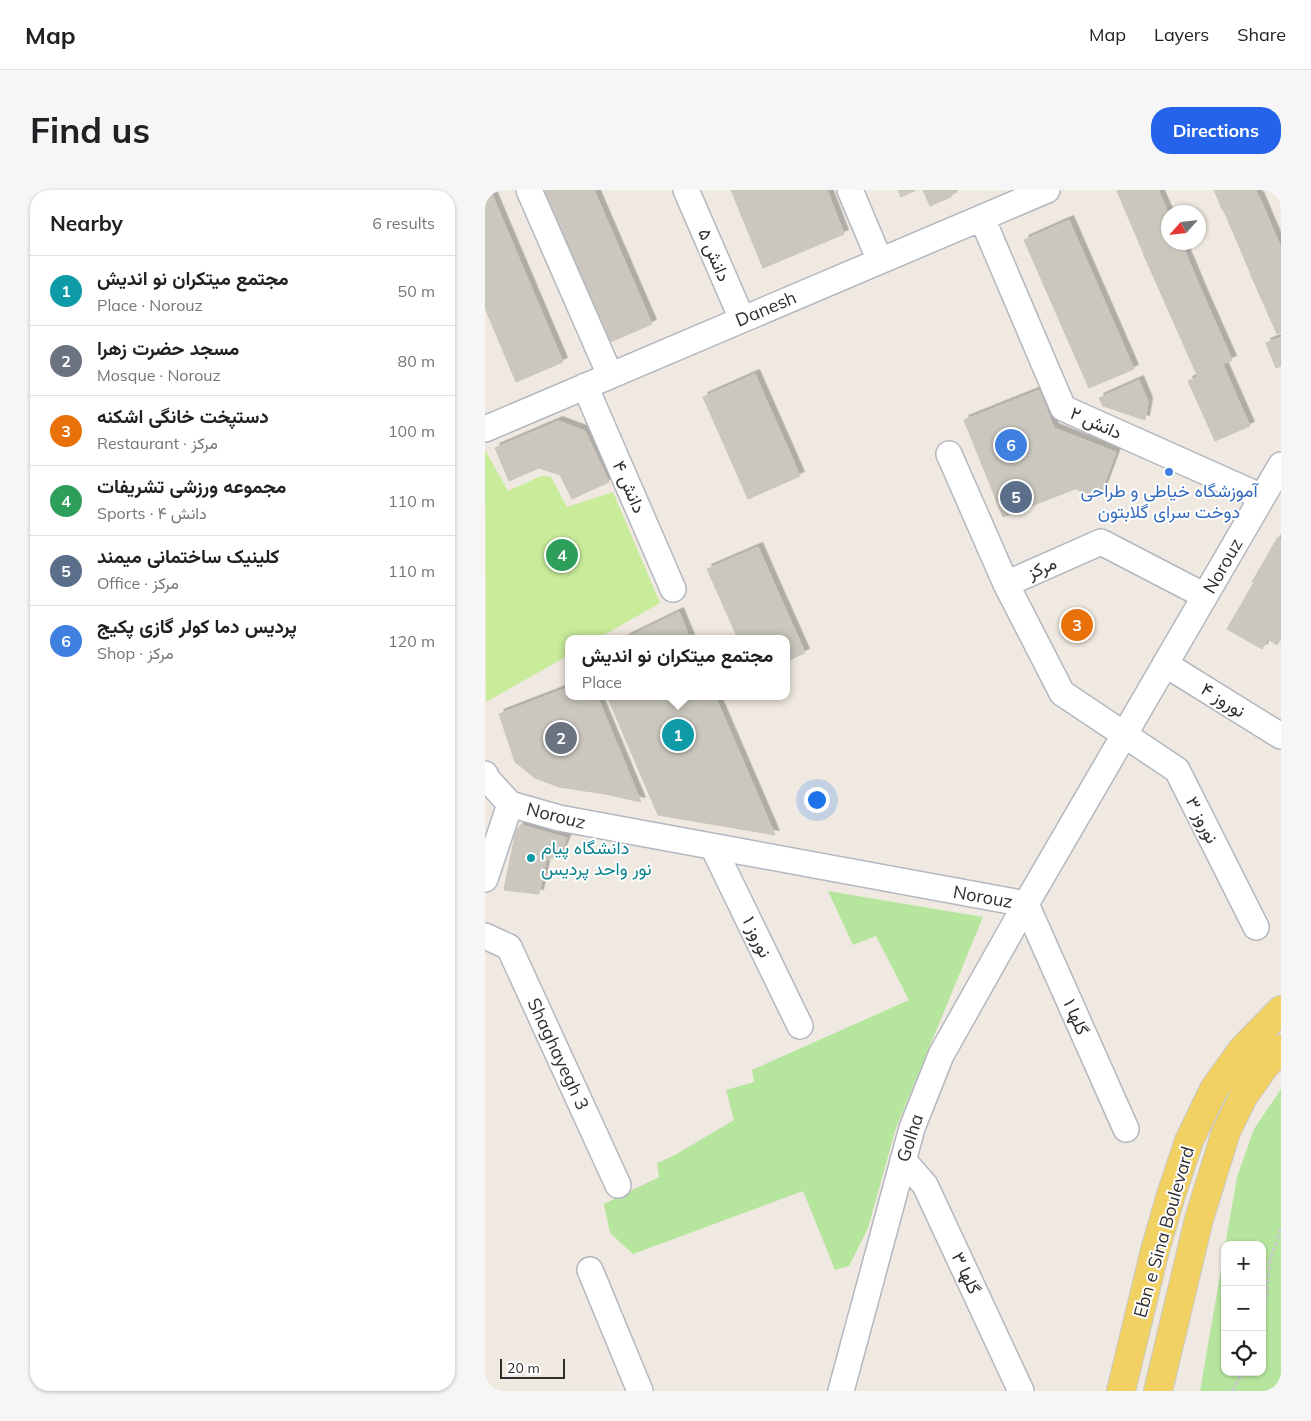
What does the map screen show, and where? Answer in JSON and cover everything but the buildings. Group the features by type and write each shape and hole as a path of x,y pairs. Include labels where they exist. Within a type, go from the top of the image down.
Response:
{"main road":[{"name":"Ebn e Sina Boulevard","path":"1121,1391 1155,1250 1189,1141 1215,1089 1242,1050 1281,1010"},
{"name":"Ebn e Sina Boulevard","path":"1158,1391 1199,1219 1226,1132 1243,1098 1264,1067 1281,1049"}],"street":[{"path":"529,190 610,375"},
{"name":"دانش ۵","path":"686,190 742,319"},
{"path":"850,190 880,261"},
{"name":"Danesh","path":"485,429 1047,190"},
{"name":"دانش ۲","path":"982,218 1063,408 1262,497"},
{"name":"دانش ۴","path":"585,386 673,589"},
{"name":"مرکز","path":"949,454 1006,584 1101,542 1205,596"},
{"name":"Norouz","path":"485,774 488,780 510,804 559,818 1026,904 1281,465"},
{"name":"نوروز ۳","path":"1006,584 1062,693 1177,770 1257,927"},
{"name":"نوروز ۴","path":"1165,664 1281,736"},
{"path":"485,879 510,804"},
{"name":"نوروز ۱","path":"713,847 801,1026"},
{"name":"گلها ۱","path":"1026,904 1125,1129"},
{"name":"Golha","path":"841,1391 912,1128 941,1055 1026,904"},
{"name":"Shaghayegh 3","path":"485,936 509,947 618,1185"},
{"name":"گلها ۳","path":"903,1160 925,1185 1021,1391"},
{"path":"590,1270 640,1391"}],"path":[{"path":"1262,1331 1270,1260 1281,1228"},
{"path":"1232,1391 1241,1376"}],"green space":[{"path":"485,450 508,491 541,476 551,477 567,507 613,492 660,603 604,635 565,635 565,657 486,702"},
{"path":"828,891 983,917 896,1128 868,1228 849,1266 835,1270 803,1191 633,1254 610,1233 604,1204 659,1177 657,1163 675,1155 734,1120 726,1090 754,1082 752,1070 909,1000 876,936 853,945"},
{"path":"1281,1089 1281,1391 1200,1391 1221,1269 1221,1376 1266,1376 1266,1241 1226,1241 1237,1177 1254,1129"}],"place":[{"name":"پردیس دما کولر گازی پکیج","path":"1011,445"},
{"name":"آموزشگاه خیاطی و طراحی دوخت سرای گلابتون","path":"1169,472"},
{"name":"کلینیک ساختمانی میمند","path":"1016,497"},
{"name":"مجموعه ورزشی تشریفات","path":"562,555"},
{"name":"دستپخت خانگی اشکنه","path":"1077,625"},
{"name":"مجتمع میتکران نو اندیش","path":"678,735"},
{"name":"مسجد حضرت زهرا","path":"561,738"},
{"name":"دانشگاه پیام نور واحد پردیس","path":"531,858"}]}
